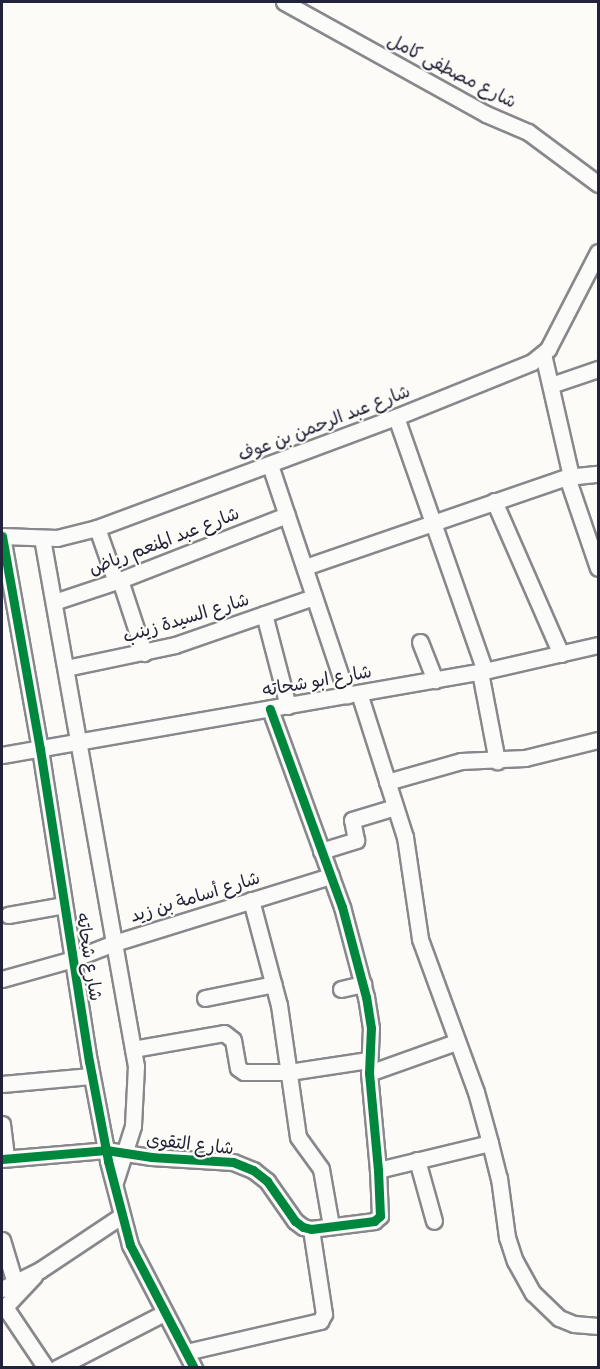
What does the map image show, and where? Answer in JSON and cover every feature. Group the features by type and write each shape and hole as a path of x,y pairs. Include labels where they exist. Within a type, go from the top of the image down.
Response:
{"street":[{"name":"شارع مصطفى كامل","path":"284,2 486,114 528,132 598,184"},
{"path":"598,252 543,354 569,477 598,568"},
{"name":"شارع عبد الرحمن بن عوف","path":"2,536 42,538 71,536 97,528 396,417 532,362 543,354"},
{"path":"551,385 598,369"},
{"path":"396,417 482,672 497,761"},
{"path":"270,465 314,597 395,807 410,862 420,939 476,1092 499,1178 507,1237 521,1273 533,1293 559,1318 574,1324 598,1326"},
{"path":"305,567 432,521 569,477 598,474"},
{"path":"494,501 561,654"},
{"name":"شارع عبد المنعم رياض","path":"54,602 118,581 287,514"},
{"path":"97,528 144,653"},
{"name":"شارع شحاته","path":"2,536 40,749 92,1076 121,1216 135,1259 191,1363"},
{"name":"شارع شحاته","path":"42,538 133,1049 136,1107 126,1154 115,1182"},
{"name":"شارع السيدة زينب","path":"66,668 144,653 314,597"},
{"path":"264,615 288,706"},
{"path":"420,642 435,680"},
{"name":"شارع ابو شحاته","path":"2,755 80,744 482,672 598,645"},
{"path":"191,1363 320,1321 324,1314 311,1229 374,1221 380,1214 369,1066 371,1029 363,984 331,876 270,709"},
{"path":"387,782 461,762 539,756 598,740"},
{"path":"321,851 356,840 352,823 355,818 395,807"},
{"name":"شارع أسامة بن زيد","path":"2,979 73,959 114,943 331,876"},
{"path":"251,900 274,984 298,1137 321,1169 332,1226"},
{"path":"8,915 64,905"},
{"path":"205,998 274,984"},
{"path":"341,989 363,984"},
{"path":"133,1049 224,1033 233,1040 240,1071 289,1072 369,1066 456,1042"},
{"path":"2,1084 92,1076"},
{"path":"2,1124 4,1159"},
{"path":"378,1170 490,1143"},
{"name":"شارع التقوى","path":"4,1159 106,1150 174,1159 210,1159 233,1162 253,1170 279,1194 295,1221 311,1229"},
{"path":"417,1160 434,1221"},
{"path":"2,1240 8,1286 40,1270 121,1216"},
{"path":"40,1270 3,1308 46,1368"},
{"path":"57,1368 165,1313"}],"cycle path":[{"path":"2,536 40,749 89,1061 108,1161 130,1245 194,1368"},
{"path":"2,1159 106,1150 151,1157 233,1162 253,1170 267,1181 295,1221 303,1227 311,1229 374,1221 380,1216 369,1073 371,1028 366,997 342,907 270,709"}]}
